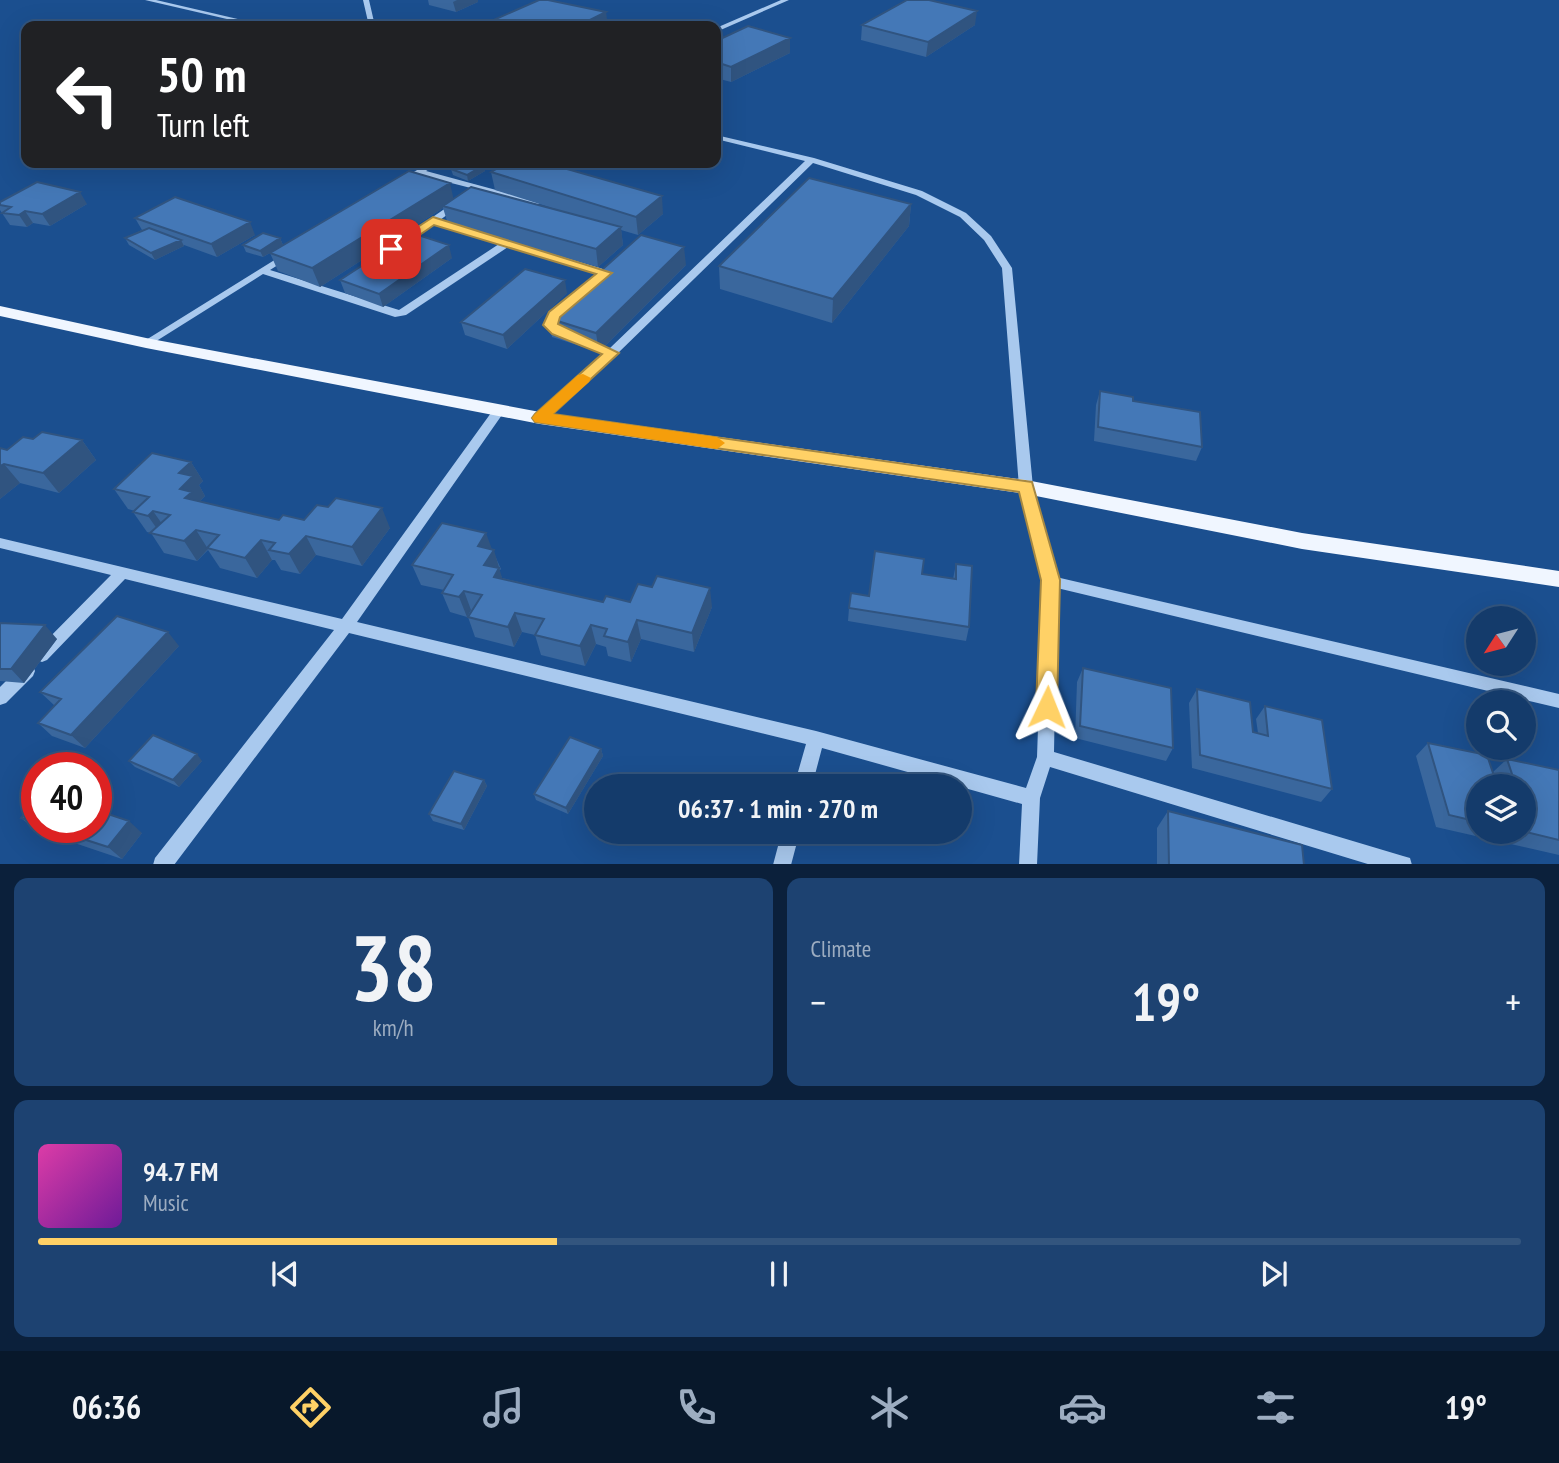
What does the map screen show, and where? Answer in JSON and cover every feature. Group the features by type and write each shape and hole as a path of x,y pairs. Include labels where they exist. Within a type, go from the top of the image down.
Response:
{"main road":[{"path":"0,311 146,343 540,418 1026,487 1301,541 1559,579"}],"street":[{"path":"148,0 242,21"},
{"path":"366,0 371,21"},
{"path":"721,28 786,0"},
{"path":"721,138 811,160 919,193 963,215 994,248 1007,268 1026,487 1050,580 1045,757 1031,798 1028,864"},
{"path":"540,418 612,353 811,160"},
{"path":"407,179 426,168"},
{"path":"418,172 547,205"},
{"path":"470,194 480,188"},
{"path":"386,253 461,201"},
{"path":"433,221 606,273"},
{"path":"263,271 396,314 402,313 505,244"},
{"path":"146,343 296,249"},
{"path":"595,281 615,264"},
{"path":"329,292 340,284"},
{"path":"579,340 612,353"},
{"path":"163,864 345,627 500,409"},
{"path":"0,543 816,739 1031,798"},
{"path":"0,698 122,573"},
{"path":"1050,580 1559,701"},
{"path":"806,774 816,739"},
{"path":"1045,757 1403,864"},
{"path":"782,864 787,844"}],"building":[{"path":"539,0 606,12 588,21 491,21"},
{"path":"907,0 929,0 977,11 928,42 862,25"},
{"path":"748,26 790,38 731,67 721,64 721,39"},
{"path":"453,168 479,168 467,175 451,169"},
{"path":"498,168 564,168 662,196 636,217 491,172"},
{"path":"409,171 450,183 312,268 270,253"},
{"path":"809,178 911,204 833,299 719,266"},
{"path":"37,182 80,192 42,214 25,211 19,215 2,213 11,207 0,205 0,202"},
{"path":"471,187 621,227 596,249 443,206"},
{"path":"175,197 250,222 211,244 135,218"},
{"path":"149,228 181,240 151,253 125,238"},
{"path":"263,233 280,238 260,251 243,245"},
{"path":"412,233 449,245 379,294 340,280"},
{"path":"641,235 684,247 596,333 548,318"},
{"path":"525,269 565,280 503,335 461,322"},
{"path":"1100,391 1133,397 1133,401 1200,412 1202,447 1098,427"},
{"path":"42,432 82,440 43,473 4,464 0,466 0,448 7,450 23,437 33,439"},
{"path":"152,453 191,462 179,473 193,476 180,489 192,492 185,498 279,520 283,515 304,520 317,505 328,507 336,498 382,508 352,547 306,536 289,554 269,550 275,543 261,540 245,558 207,548 219,535 196,530 184,541 150,533 170,515 153,511 148,516 133,512 149,497 114,489"},
{"path":"442,523 486,533 478,546 494,550 484,565 499,568 494,577 603,602 606,596 630,602 638,584 652,587 657,576 710,588 692,633 637,620 628,642 604,636 607,629 591,625 580,646 535,635 544,619 515,613 508,627 468,617 482,595 464,591 459,597 442,593 453,575 412,565"},
{"path":"875,551 924,559 922,574 956,579 956,564 972,566 969,627 849,608 851,593 869,596"},
{"path":"117,616 168,632 71,735 38,723 61,699 40,692"},
{"path":"0,623 45,625 11,669 0,669"},
{"path":"1083,668 1171,688 1173,748 1080,726"},
{"path":"1197,689 1250,702 1253,732 1268,736 1265,706 1322,720 1332,789 1200,755"},
{"path":"153,735 197,754 173,780 129,761"},
{"path":"570,737 601,749 566,808 534,794"},
{"path":"1428,743 1466,751 1466,760 1489,760 1493,774 1466,774 1466,819 1449,815"},
{"path":"1507,760 1559,770 1559,840 1536,834 1536,774 1512,774"},
{"path":"454,771 484,780 461,824 429,814"},
{"path":"1168,811 1302,845 1304,864 1169,864"},
{"path":"112,815 129,821 112,842"},
{"path":"96,843 111,843 108,847"}],"slow traffic":[{"path":"583,378 540,418 717,443"}],"route":[{"path":"391,249 433,221 606,273 554,315 550,325 557,331 612,353 540,418 1026,487 1050,580 1047,707"}]}
